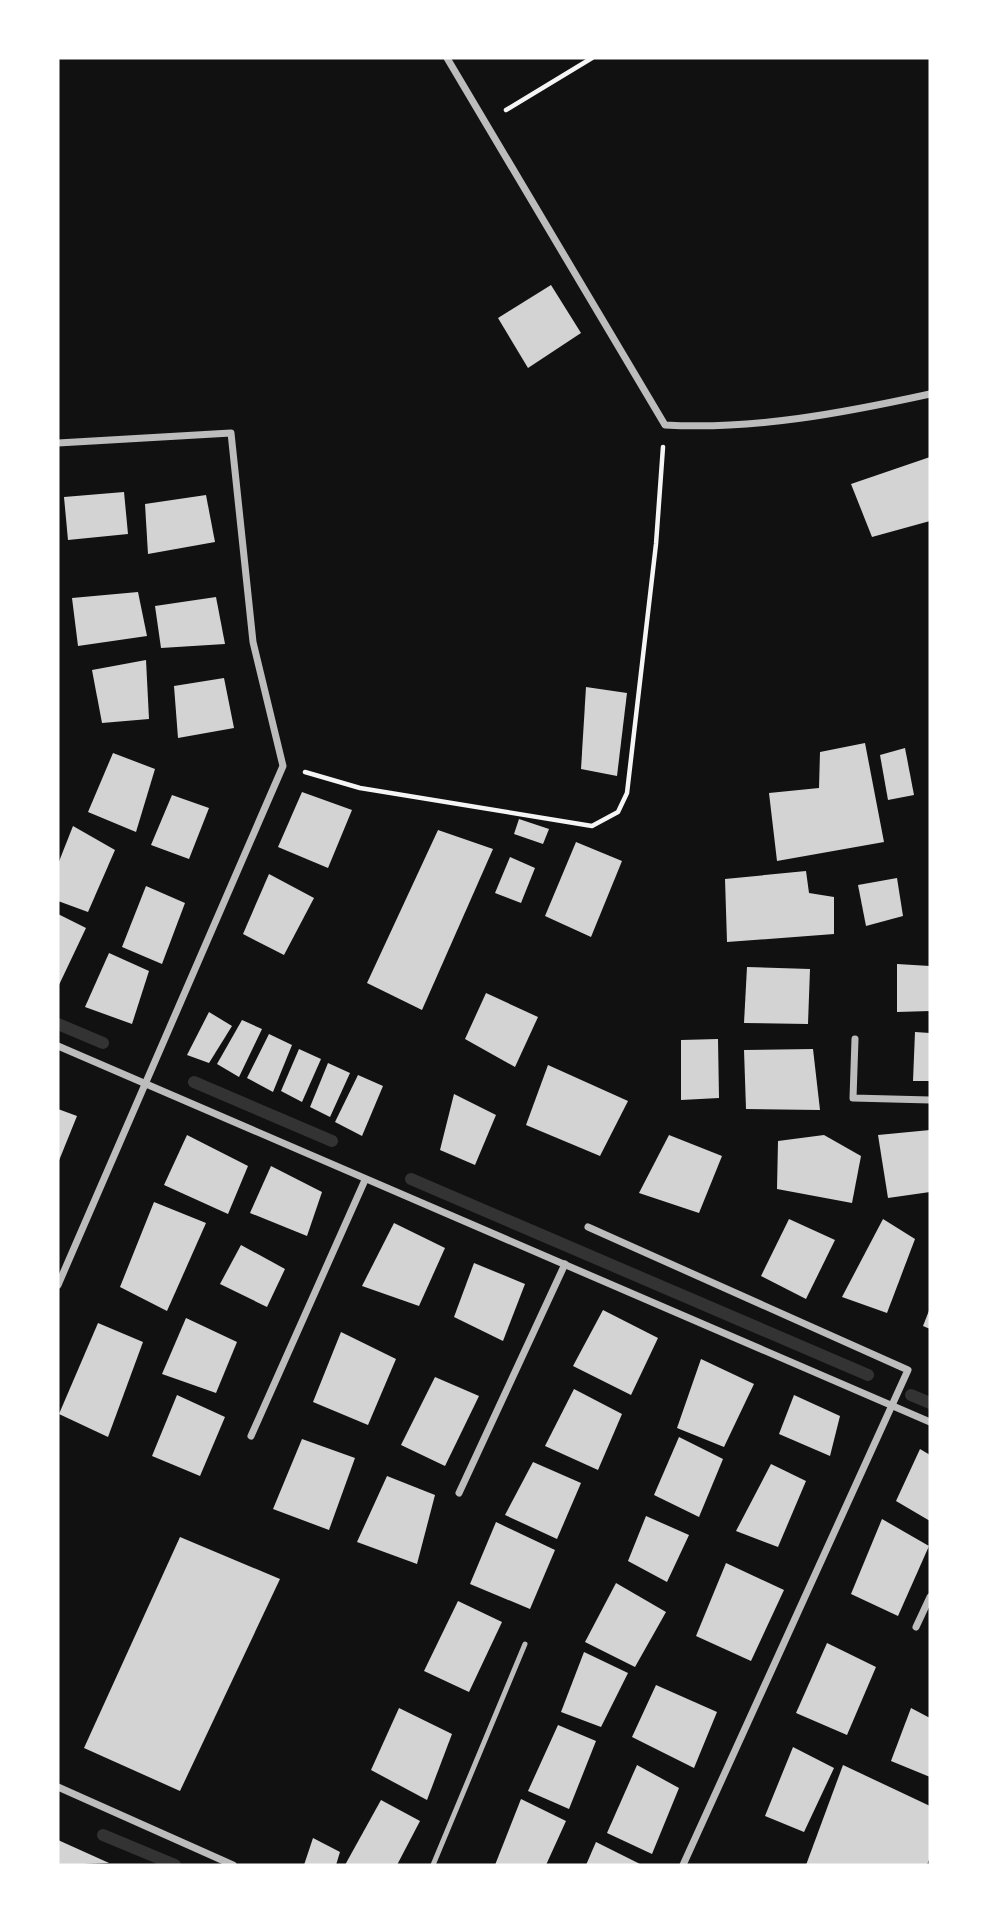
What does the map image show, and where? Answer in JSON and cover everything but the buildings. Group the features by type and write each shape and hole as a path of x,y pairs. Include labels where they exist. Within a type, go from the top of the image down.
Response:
{"street":[{"path":"447,58 665,425 709,427 830,414 930,394"},
{"path":"58,443 231,433 253,642 283,766 58,1285"},
{"path":"855,1040 853,1098 930,1100"},
{"path":"58,1046 930,1422"},
{"path":"251,1436 365,1180"},
{"path":"588,1227 908,1370 683,1865"},
{"path":"459,1493 565,1264"},
{"path":"916,1628 930,1597"},
{"path":"58,1787 233,1865"}],"lane":[{"path":"433,1865 525,1644"}],"path":[{"path":"486,122 592,58"},
{"path":"283,766 360,788 593,826 618,812 627,793 656,544 665,425"}],"waterway":[{"path":"58,1024 103,1043"},
{"path":"194,1082 332,1141"},
{"path":"411,1179 868,1375"},
{"path":"911,1395 930,1403"},
{"path":"103,1835 175,1865"}]}
